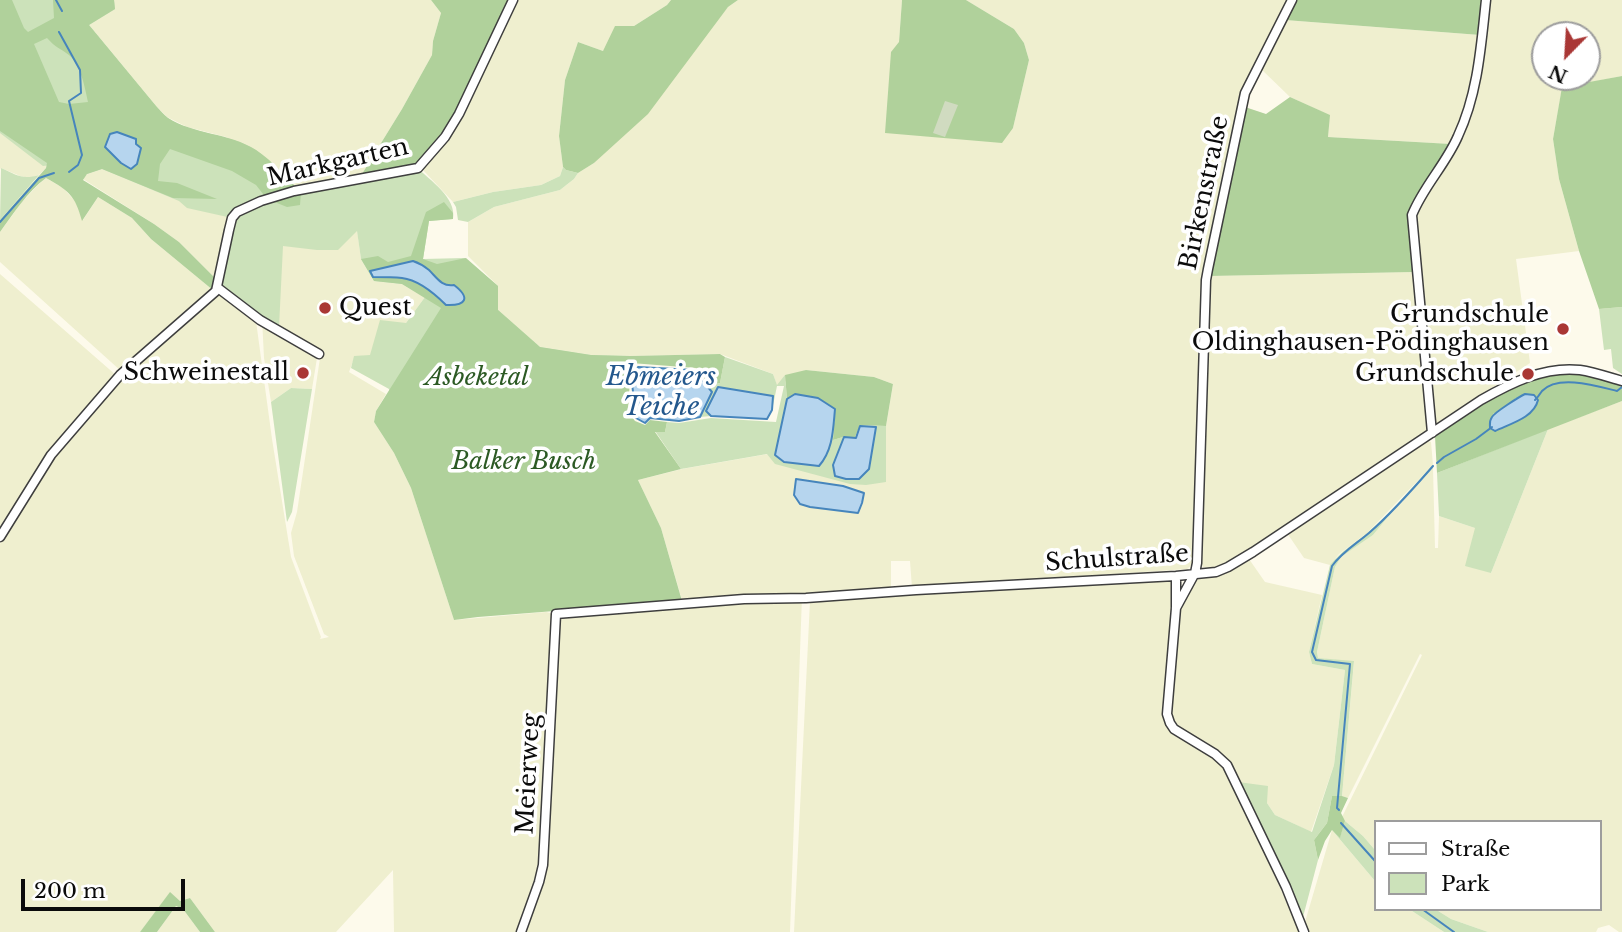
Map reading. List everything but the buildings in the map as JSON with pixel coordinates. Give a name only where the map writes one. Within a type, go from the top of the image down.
[{"type":"street","name":"Markgarten","points":[[218,287],[232,218],[245,207],[294,191],[418,168],[445,137],[513,0]]},
{"type":"street","name":"Birkenstraße","points":[[1195,573],[1206,280],[1245,93],[1292,0]]},
{"type":"street","points":[[1432,433],[1412,215],[1461,129],[1476,80],[1486,0]]},
{"type":"street","points":[[0,537],[51,455],[120,374],[218,287],[260,320],[319,354]]},
{"type":"street","name":"Schulstraße","points":[[556,614],[744,599],[806,598],[1216,572],[1228,568],[1507,385],[1552,372],[1578,370],[1622,381]]},
{"type":"street","points":[[1175,608],[1195,573]]},
{"type":"street","points":[[1176,576],[1167,714],[1170,723],[1174,729],[1215,754],[1227,765],[1286,887],[1304,932]]},
{"type":"street","name":"Meierweg","points":[[521,932],[543,865],[556,614]]},
{"type":"green space","name":"Asbeketal","points":[[0,0],[114,0],[115,9],[89,25],[162,112],[178,124],[234,140],[256,150],[294,190],[362,174],[416,167],[447,197],[453,211],[453,219],[429,221],[423,259],[465,258],[498,286],[498,310],[540,347],[591,355],[630,356],[390,394],[389,389],[351,368],[354,356],[370,355],[380,320],[406,323],[425,297],[402,284],[374,281],[361,259],[357,231],[338,250],[283,246],[279,327],[262,318],[218,285],[232,218],[187,208],[179,201],[102,169],[87,174],[68,163],[43,166],[0,133]]},
{"type":"green space","points":[[0,0],[12,0],[28,32],[54,18],[53,0],[114,0],[115,9],[89,25],[156,106],[168,118],[178,123],[235,140],[256,150],[301,192],[300,205],[287,207],[267,199],[256,185],[232,171],[170,149],[160,164],[158,181],[177,183],[217,199],[173,198],[102,169],[87,174],[83,180],[179,242],[217,280],[214,291],[151,239],[132,218],[98,197],[82,221],[77,205],[70,195],[46,178],[27,196],[0,232],[0,220],[46,168],[47,163],[0,131]],"holes":[[[47,38],[77,65],[88,102],[59,102],[34,44]]]},
{"type":"green space","points":[[114,0],[431,0],[441,13],[432,55],[362,174],[297,187],[272,164],[226,137],[187,127],[167,117],[156,106],[89,25],[114,9]]},
{"type":"green space","points":[[431,0],[515,0],[461,118],[416,167],[362,174],[432,55],[441,13]]},
{"type":"green space","points":[[515,0],[671,0],[603,51],[578,42],[565,80],[559,136],[563,167],[560,176],[541,185],[493,192],[453,202],[422,169]]},
{"type":"green space","points":[[671,0],[738,0],[728,7],[648,114],[594,163],[578,173],[566,170],[563,167],[559,136],[565,80],[578,42],[603,51],[615,26],[634,26]]},
{"type":"green space","points":[[738,0],[902,0],[899,42],[1013,128],[1029,60],[1024,43],[1014,29],[966,0],[1287,0],[1241,92],[1203,277],[1193,564],[1187,569],[912,588],[910,561],[891,561],[891,589],[802,596],[790,932],[394,932],[393,870],[336,932],[215,932],[190,898],[180,901],[170,893],[140,932],[0,932],[0,544],[52,457],[123,376],[218,291],[256,321],[291,557],[320,639],[329,637],[324,634],[294,556],[291,533],[297,512],[320,358],[317,358],[312,389],[291,388],[271,402],[264,358],[262,318],[283,245],[357,230],[361,259],[374,281],[402,284],[425,297],[406,323],[370,356],[355,356],[349,372],[386,394],[376,411],[374,422],[394,453],[411,488],[454,620],[546,612],[559,615],[684,607],[661,528],[638,480],[682,469],[768,454],[885,482],[886,426],[893,384],[874,377],[806,370],[777,386],[773,374],[720,354],[591,355],[540,347],[497,310],[498,286],[468,256],[468,222],[494,207],[560,190],[578,173],[594,163],[728,7]]},
{"type":"green space","points":[[902,0],[966,0],[1014,29],[1024,43],[1029,60],[1013,128],[1002,143],[885,133],[891,52],[899,42]]},
{"type":"green space","points":[[1295,0],[1484,0],[1480,35],[1285,20]]},
{"type":"green space","points":[[1488,0],[1622,0],[1622,76],[1601,80],[1601,21],[1531,21],[1531,91],[1561,91],[1553,139],[1559,179],[1579,251],[1516,259],[1530,363],[1434,426],[1413,220],[1419,203],[1467,115]]},
{"type":"green space","points":[[1285,20],[1480,35],[1463,114],[1451,144],[1328,137],[1329,115],[1290,97],[1260,68]]},
{"type":"green space","points":[[1622,76],[1622,307],[1599,309],[1559,179],[1553,139],[1561,91],[1601,91],[1601,80]]},
{"type":"green space","points":[[1290,97],[1330,115],[1328,137],[1451,144],[1410,212],[1414,272],[1210,276],[1245,107],[1266,114]]},
{"type":"green space","points":[[945,101],[958,105],[945,137],[933,133]]},
{"type":"green space","points":[[0,131],[47,163],[46,168],[39,175],[29,178],[1,168],[0,170]]},
{"type":"green space","points":[[563,167],[578,173],[560,190],[494,207],[468,222],[458,220],[453,202],[493,192],[541,185],[560,176]]},
{"type":"green space","points":[[1,168],[24,177],[39,175],[0,220]]},
{"type":"green space","points":[[102,169],[173,198],[233,205],[217,280],[179,242],[83,179],[87,174]]},
{"type":"green space","points":[[46,178],[63,188],[76,202],[83,220],[98,197],[132,218],[151,239],[214,291],[121,371],[0,262],[0,232],[22,202]]},
{"type":"green space","name":"Balker Busch","points":[[444,202],[453,213],[453,219],[429,221],[423,259],[437,264],[466,258],[498,286],[498,310],[540,347],[591,355],[720,354],[725,357],[720,383],[709,385],[696,368],[631,363],[628,412],[635,421],[645,425],[650,420],[667,422],[665,432],[655,432],[681,469],[638,480],[661,528],[682,601],[454,620],[411,488],[394,453],[374,422],[376,411],[441,308],[402,284],[374,281],[361,259],[378,256],[388,262],[411,256],[426,212]],"holes":[[[413,261],[443,283],[454,285],[465,298],[446,305],[432,292],[414,282],[402,278],[373,277]]]},
{"type":"green space","points":[[1414,272],[1428,431],[1227,564],[1203,567],[1200,561],[1209,276]]},
{"type":"green space","points":[[0,274],[117,376],[48,454],[0,534]]},
{"type":"green space","points":[[1622,307],[1622,374],[1613,368],[1611,349],[1604,350],[1599,309]]},
{"type":"green space","points":[[725,357],[773,374],[777,385],[785,375],[787,399],[835,409],[833,440],[855,437],[859,425],[886,426],[886,482],[850,484],[775,464],[767,454],[681,469],[655,431],[665,432],[667,422],[711,418],[776,422],[784,386],[777,386],[772,410],[767,419],[700,417],[712,392],[709,385],[720,383]]},
{"type":"green space","points":[[806,370],[874,377],[893,384],[886,426],[860,425],[855,437],[833,440],[835,409],[818,398],[795,394],[787,399],[785,375]]},
{"type":"green space","points":[[1566,373],[1594,376],[1622,384],[1622,401],[1437,473],[1435,436],[1484,401],[1511,387]],"holes":[[[1516,398],[1538,400],[1527,416],[1495,431],[1493,414]]]},
{"type":"green space","points":[[291,388],[312,389],[292,512],[287,522],[271,402]]},
{"type":"green space","points":[[1622,401],[1622,932],[1609,925],[1598,928],[1596,932],[1488,932],[1451,919],[1438,911],[1601,911],[1601,820],[1374,820],[1374,849],[1342,817],[1422,655],[1420,654],[1348,798],[1342,796],[1354,662],[1318,658],[1317,652],[1335,567],[1341,557],[1373,535],[1433,468],[1435,548],[1438,548],[1439,516],[1475,528],[1491,573],[1548,429]]},
{"type":"green space","points":[[1548,429],[1491,573],[1465,566],[1475,528],[1439,516],[1437,473]]},
{"type":"green space","points":[[1427,441],[1431,442],[1433,465],[1367,533],[1339,554],[1330,565],[1304,558],[1287,533]]},
{"type":"green space","points":[[1433,465],[1373,535],[1341,557],[1335,567],[1317,652],[1318,658],[1354,661],[1342,796],[1332,796],[1327,823],[1314,840],[1318,860],[1303,917],[1238,782],[1268,786],[1267,803],[1275,815],[1312,832],[1334,765],[1345,670],[1312,664],[1309,652],[1330,565],[1384,517]]},
{"type":"green space","points":[[1249,559],[1265,582],[1322,595],[1309,652],[1312,664],[1345,670],[1334,765],[1311,832],[1275,815],[1267,803],[1238,782],[1227,758],[1176,727],[1170,717],[1179,612],[1193,583],[1199,577],[1226,572]]},
{"type":"green space","points":[[1170,579],[1173,586],[1164,721],[1171,732],[1224,764],[1299,932],[794,932],[810,601]]},
{"type":"green space","points":[[1332,796],[1348,798],[1341,813],[1345,821],[1340,838],[1332,830],[1318,860],[1314,840],[1327,823]]},
{"type":"green space","points":[[1345,821],[1374,849],[1374,880],[1332,830],[1340,837]]},
{"type":"green space","points":[[1332,830],[1374,880],[1374,911],[1412,911],[1444,932],[1307,932],[1305,922]]},
{"type":"green space","points":[[170,892],[180,901],[190,898],[215,932],[200,932],[183,909],[176,906],[157,932],[140,932]]},
{"type":"green space","points":[[176,906],[183,909],[200,932],[157,932]]},
{"type":"green space","points":[[1412,911],[1438,911],[1451,919],[1488,932],[1444,932]]},
{"type":"water","points":[[117,132],[136,139],[136,144],[141,148],[137,164],[131,169],[105,147],[110,134]]},
{"type":"water","points":[[413,261],[443,283],[454,285],[463,294],[462,303],[446,305],[432,292],[414,282],[402,278],[373,277],[370,271]]},
{"type":"water","name":"Ebmeiers Teiche","points":[[638,367],[694,370],[712,392],[700,417],[679,421],[650,418],[645,423],[636,418],[632,383]]},
{"type":"water","points":[[718,387],[773,396],[772,410],[767,419],[711,416],[706,411]]},
{"type":"water","points":[[795,394],[818,398],[835,409],[830,446],[819,466],[784,462],[775,455],[787,399]]},
{"type":"water","points":[[1525,394],[1534,395],[1538,400],[1532,411],[1520,420],[1495,431],[1490,428],[1490,420],[1494,415]]},
{"type":"water","points":[[860,426],[876,427],[869,469],[859,479],[835,476],[833,465],[844,437],[856,438]]},
{"type":"water","points":[[796,479],[843,486],[864,493],[858,513],[800,504],[794,495]]},
{"type":"waterway","points":[[56,0],[62,11]]},
{"type":"waterway","points":[[59,32],[80,70],[81,93],[69,101],[82,155],[78,165],[69,172]]},
{"type":"waterway","points":[[0,222],[39,178],[54,173]]},
{"type":"waterway","points":[[1535,400],[1542,391],[1558,383],[1578,383],[1617,391],[1622,387]]},
{"type":"waterway","points":[[1437,463],[1492,427]]},
{"type":"waterway","points":[[1339,810],[1337,808],[1350,664],[1316,660],[1312,652],[1332,566],[1386,517],[1433,466]]},
{"type":"waterway","points":[[1341,823],[1374,860]]},
{"type":"waterway","points":[[1425,911],[1454,932]]},
{"type":"place","name":"Quest","points":[[325,308]]},
{"type":"place","name":"Grundschule Oldinghausen-Pödinghausen","points":[[1563,329]]},
{"type":"place","name":"Schweinestall","points":[[303,373]]},
{"type":"place","name":"Grundschule","points":[[1528,374]]}]
